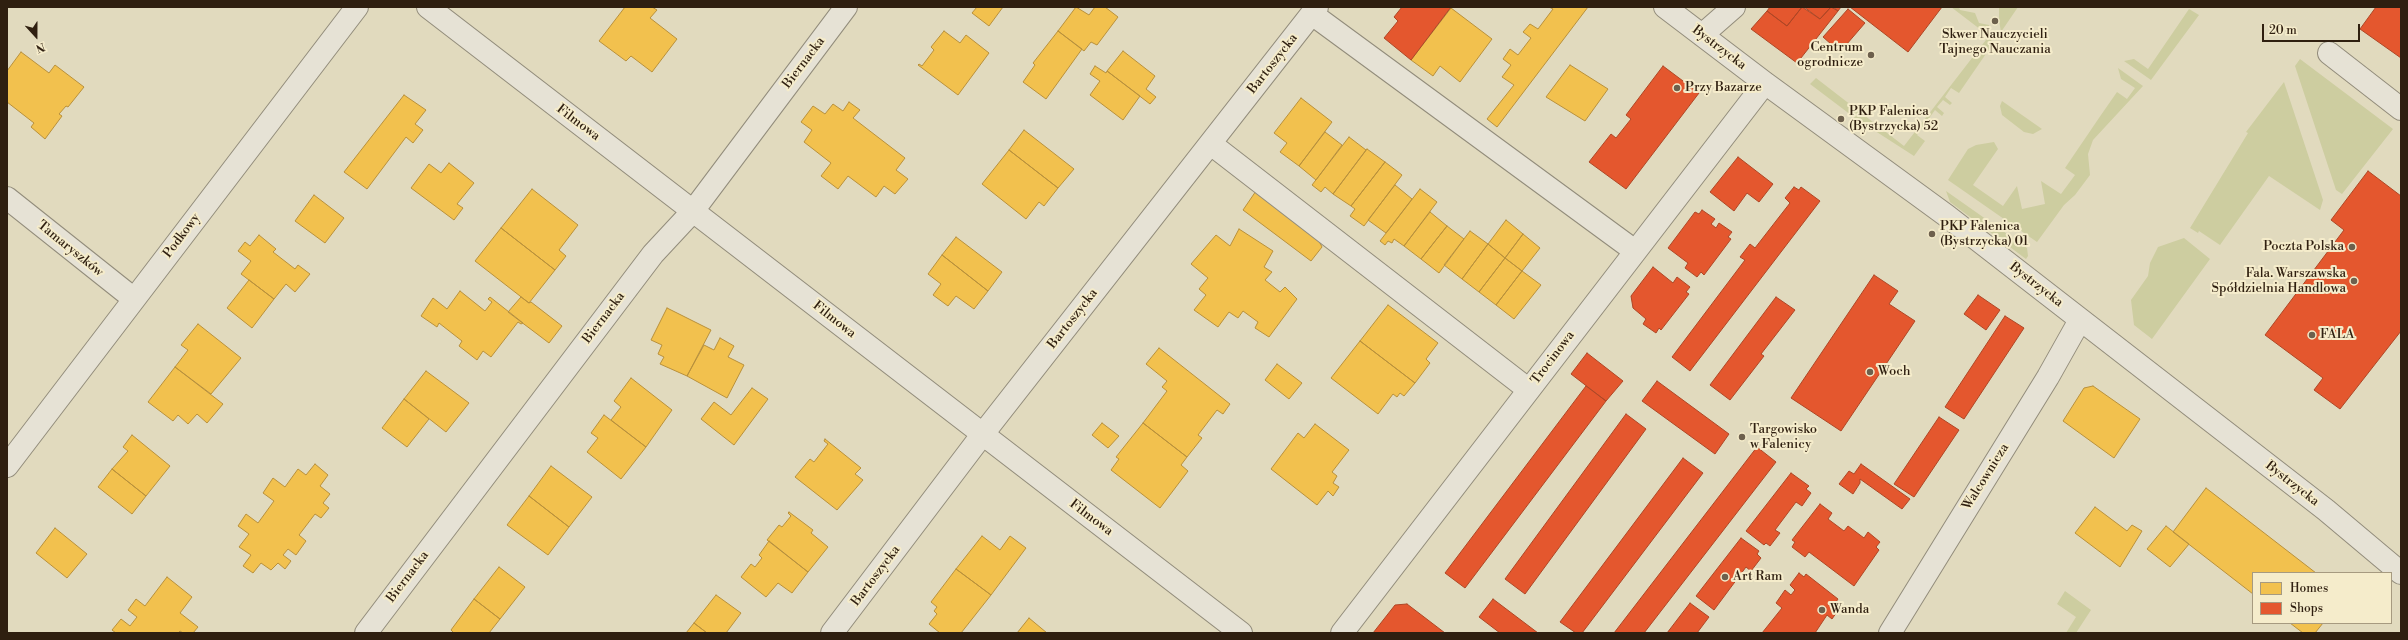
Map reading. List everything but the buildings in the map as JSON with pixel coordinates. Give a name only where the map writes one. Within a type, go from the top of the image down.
[{"type":"street","name":"Podkowy","points":[[7,466],[357,7]]},
{"type":"street","name":"Filmowa","points":[[428,7],[1241,633]]},
{"type":"street","name":"Biernacka","points":[[366,633],[653,254],[693,211],[846,7]]},
{"type":"street","name":"Bystrzycka","points":[[1665,7],[1765,83],[1947,216],[2326,510],[2401,573]]},
{"type":"street","points":[[1702,35],[1734,7]]},
{"type":"street","points":[[1315,10],[1635,251]]},
{"type":"street","name":"Bartoszycka","points":[[832,633],[982,435],[1315,10]]},
{"type":"street","points":[[2329,53],[2401,109]]},
{"type":"street","name":"Trocinowa","points":[[1342,633],[1765,83]]},
{"type":"street","points":[[1211,144],[1529,390]]},
{"type":"street","name":"Tamaryszków","points":[[7,198],[134,299]]},
{"type":"street","name":"Walcownicza","points":[[1890,633],[2048,377],[2080,320]]},
{"type":"green space","points":[[1951,7],[1959,7],[1960,10],[1975,13],[1979,23],[1989,25],[1992,45],[1959,93],[1951,88],[1945,97],[1952,103],[1950,105],[1943,100],[1937,107],[1944,113],[1942,116],[1935,110],[1917,135],[1925,141],[1914,156],[1855,118],[1810,84],[1816,78],[1904,146],[1989,36]]},
{"type":"green space","points":[[1999,7],[2018,7],[2001,32],[1999,20]]},
{"type":"green space","points":[[2189,9],[2199,15],[2151,80],[2124,61],[2134,59],[2148,69]]},
{"type":"green space","points":[[2300,59],[2393,129],[2342,194],[2336,190],[2295,66]]},
{"type":"green space","points":[[2118,68],[2143,86],[2093,140],[2088,154],[2090,175],[2075,195],[2064,205],[2037,242],[1948,180],[1968,149],[1976,145],[1994,142],[1998,149],[1973,185],[2003,206],[2017,186],[2022,209],[2045,204],[2041,181],[2061,194],[2075,175],[2065,168],[2117,92],[2127,99],[2135,88],[2121,79]]},
{"type":"green space","points":[[2284,82],[2323,200],[2320,210],[2269,176],[2220,245],[2199,231],[2198,233],[2190,228],[2248,133],[2246,132]]},
{"type":"green space","points":[[2002,101],[2042,129],[2033,134],[2024,132],[2002,115],[2000,106]]},
{"type":"green space","points":[[1946,191],[2027,248],[2028,256],[2026,259],[1950,202]]},
{"type":"green space","points":[[2184,238],[2210,259],[2152,339],[2134,325],[2131,300],[2148,276],[2150,263],[2158,247]]},
{"type":"green space","points":[[2065,591],[2091,610],[2076,633],[2066,633],[2076,617],[2057,604]]},
{"type":"place","name":"Skwer Nauczycieli Tajnego Nauczania","points":[[1995,21]]},
{"type":"place","name":"Centrum ogrodnicze","points":[[1871,55]]},
{"type":"place","name":"Przy Bazarze","points":[[1677,88]]},
{"type":"place","name":"PKP Falenica (Bystrzycka) 52","points":[[1841,119]]},
{"type":"place","name":"PKP Falenica (Bystrzycka) 01","points":[[1932,234]]},
{"type":"place","name":"Poczta Polska","points":[[2352,247]]},
{"type":"place","name":"Fala. Warszawska Spółdzielnia Handlowa","points":[[2354,281]]},
{"type":"place","name":"FALA","points":[[2312,335]]},
{"type":"place","name":"Woch","points":[[1870,372]]},
{"type":"place","name":"Targowisko w Falenicy","points":[[1742,437]]},
{"type":"place","name":"Art Ram","points":[[1725,577]]},
{"type":"place","name":"Wanda","points":[[1822,610]]}]
